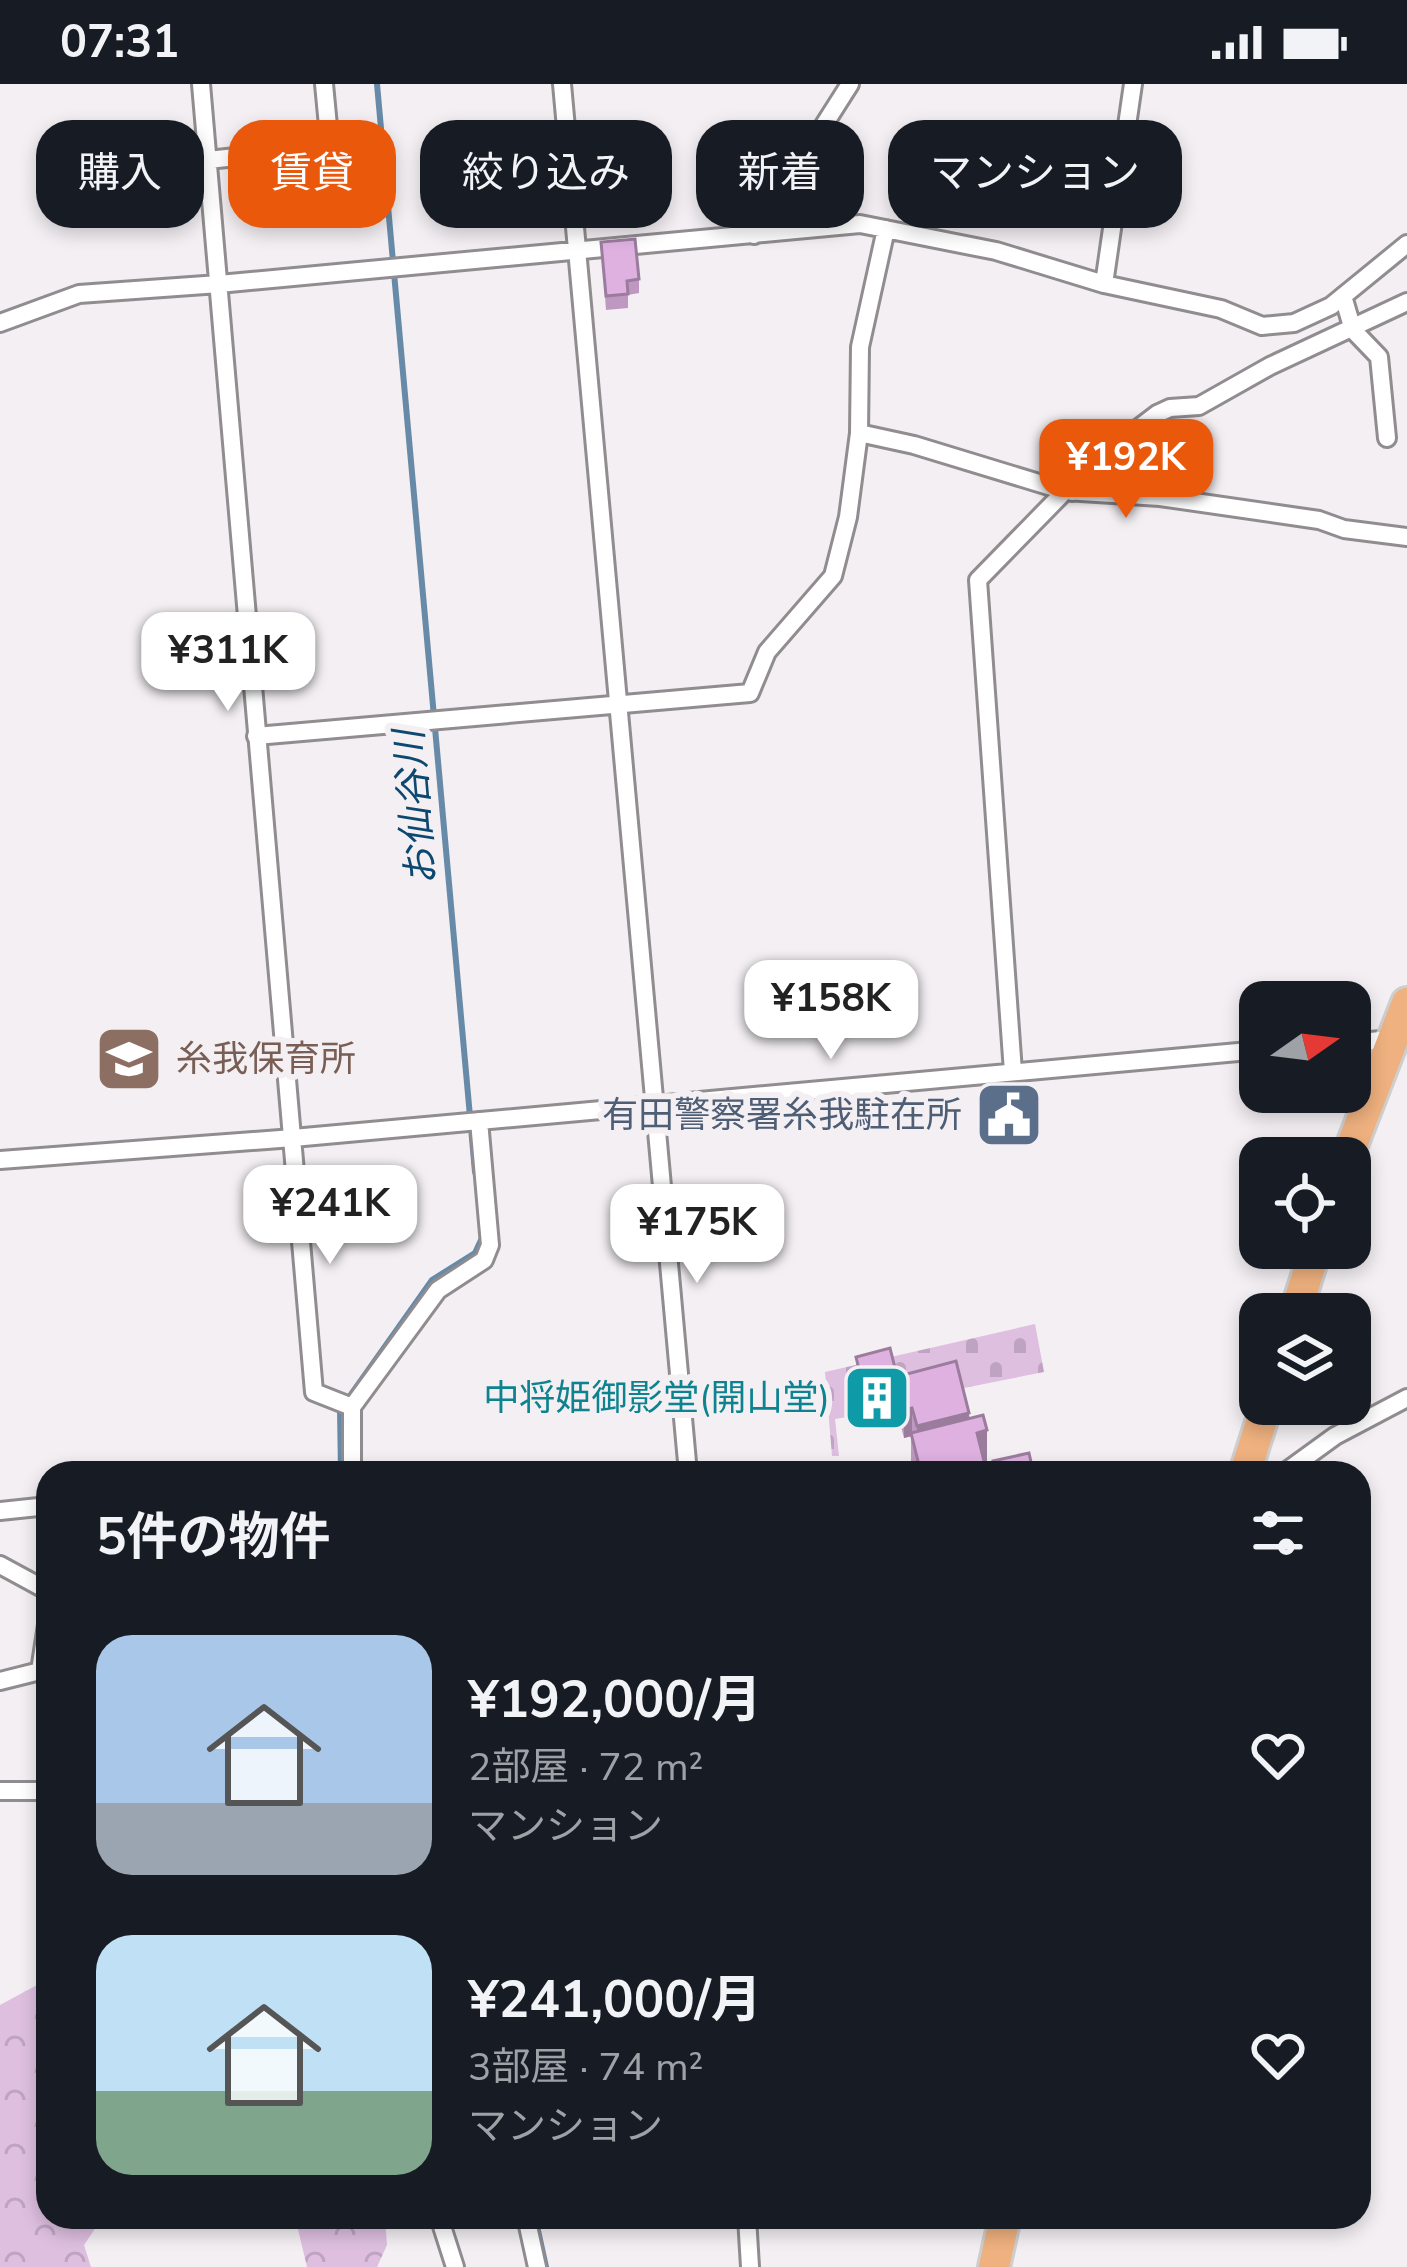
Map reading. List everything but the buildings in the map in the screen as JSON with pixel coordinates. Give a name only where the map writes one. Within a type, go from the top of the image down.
[{"type":"highway","points":[[1355,1137],[1407,1003]]},
{"type":"highway","points":[[1249,1461],[1260,1425]]},
{"type":"highway","points":[[994,2267],[1002,2229]]},
{"type":"street","points":[[200,84],[314,1392],[352,1407]]},
{"type":"street","points":[[208,160],[329,147],[324,84]]},
{"type":"street","points":[[562,84],[687,1461]]},
{"type":"street","points":[[754,235],[850,84]]},
{"type":"street","points":[[1104,284],[1133,84]]},
{"type":"street","points":[[0,323],[79,294],[860,224],[996,250],[1104,284],[1221,309],[1262,326],[1294,322],[1331,306],[1407,244]]},
{"type":"street","points":[[256,736],[749,692],[767,652],[833,576],[848,517],[859,433],[860,347],[886,229]]},
{"type":"street","points":[[1343,296],[1352,330],[1379,356],[1388,438]]},
{"type":"street","points":[[1013,1072],[978,580],[1102,456],[1157,414],[1199,406],[1270,366],[1407,302]]},
{"type":"street","points":[[859,433],[1068,492],[1160,497],[1407,537]]},
{"type":"street","points":[[1371,1041],[1391,1039]]},
{"type":"street","points":[[0,1160],[1239,1052]]},
{"type":"street","points":[[352,1461],[352,1407],[438,1290],[484,1260],[490,1245],[479,1120]]},
{"type":"street","points":[[1301,1461],[1335,1436],[1407,1398]]},
{"type":"street","points":[[0,1510],[36,1507]]},
{"type":"street","points":[[0,1565],[36,1584]]},
{"type":"street","points":[[0,1681],[36,1674]]},
{"type":"street","points":[[0,1791],[36,1791]]},
{"type":"street","points":[[443,2229],[455,2267]]},
{"type":"street","points":[[529,2229],[537,2267]]},
{"type":"street","points":[[748,2229],[750,2267]]},
{"type":"green space","points":[[1035,1324],[1044,1372],[898,1401],[891,1373],[849,1383],[853,1416],[835,1419],[839,1456],[832,1456],[825,1372]]},
{"type":"green space","points":[[36,1986],[36,2229],[95,2229],[84,2245],[91,2267],[0,2267],[0,2005]]},
{"type":"green space","points":[[298,2229],[386,2229],[387,2245],[377,2267],[307,2267]]},
{"type":"waterway","name":"お仙谷川","points":[[377,84],[475,1172]]},
{"type":"waterway","name":"お仙谷川","points":[[341,1461],[340,1410],[432,1280],[475,1253],[482,1238]]},
{"type":"waterway","name":"お仙谷川","points":[[538,2229],[546,2267]]},
{"type":"place","name":"糸我保育所","points":[[129,1059]]},
{"type":"place","name":"有田警察署糸我駐在所","points":[[1009,1115]]},
{"type":"place","name":"中将姫御影堂(開山堂)","points":[[877,1398]]}]
